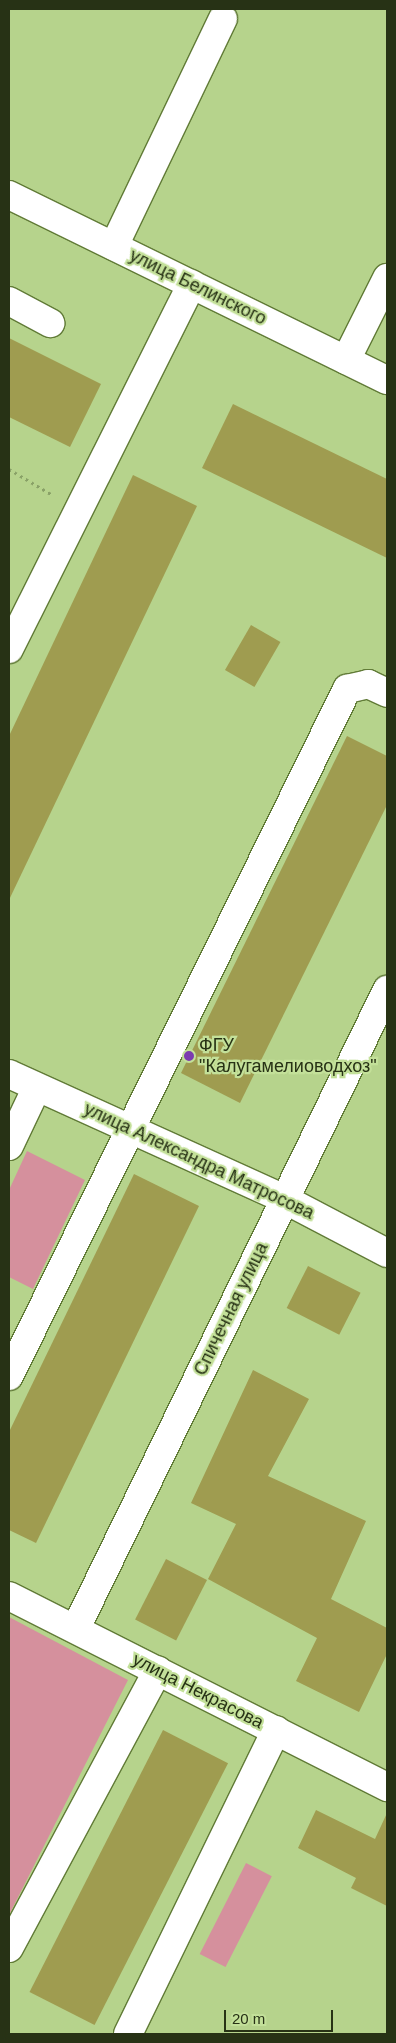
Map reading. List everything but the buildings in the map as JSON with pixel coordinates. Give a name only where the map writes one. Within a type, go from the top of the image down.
[{"type":"street","points":[[114,246],[223,19]]},
{"type":"street","name":"улица Белинского","points":[[9,195],[387,380]]},
{"type":"street","points":[[346,360],[387,278]]},
{"type":"street","points":[[9,649],[77,509],[192,284]]},
{"type":"street","points":[[9,301],[50,323]]},
{"type":"street","points":[[9,1376],[347,688],[368,684],[387,693]]},
{"type":"street","name":"Спичечная улица","points":[[76,1628],[387,990]]},
{"type":"street","name":"улица Александра Матросова","points":[[9,1074],[284,1199],[387,1254]]},
{"type":"street","points":[[9,1146],[37,1087]]},
{"type":"street","name":"улица Некрасова","points":[[9,1596],[76,1628],[387,1787]]},
{"type":"street","points":[[9,1948],[158,1670]]},
{"type":"street","points":[[128,2034],[276,1730]]},
{"type":"path","points":[[9,469],[77,509]]},
{"type":"shaded area","points":[[27,1151],[85,1180],[33,1289],[9,1277],[9,1190]]},
{"type":"shaded area","points":[[9,1617],[128,1680],[9,1915]]},
{"type":"shaded area","points":[[246,1863],[272,1876],[226,1967],[200,1954]]},
{"type":"place","name":"ФГУ \"Калугамелиоводхоз\"","points":[[189,1056]]}]
